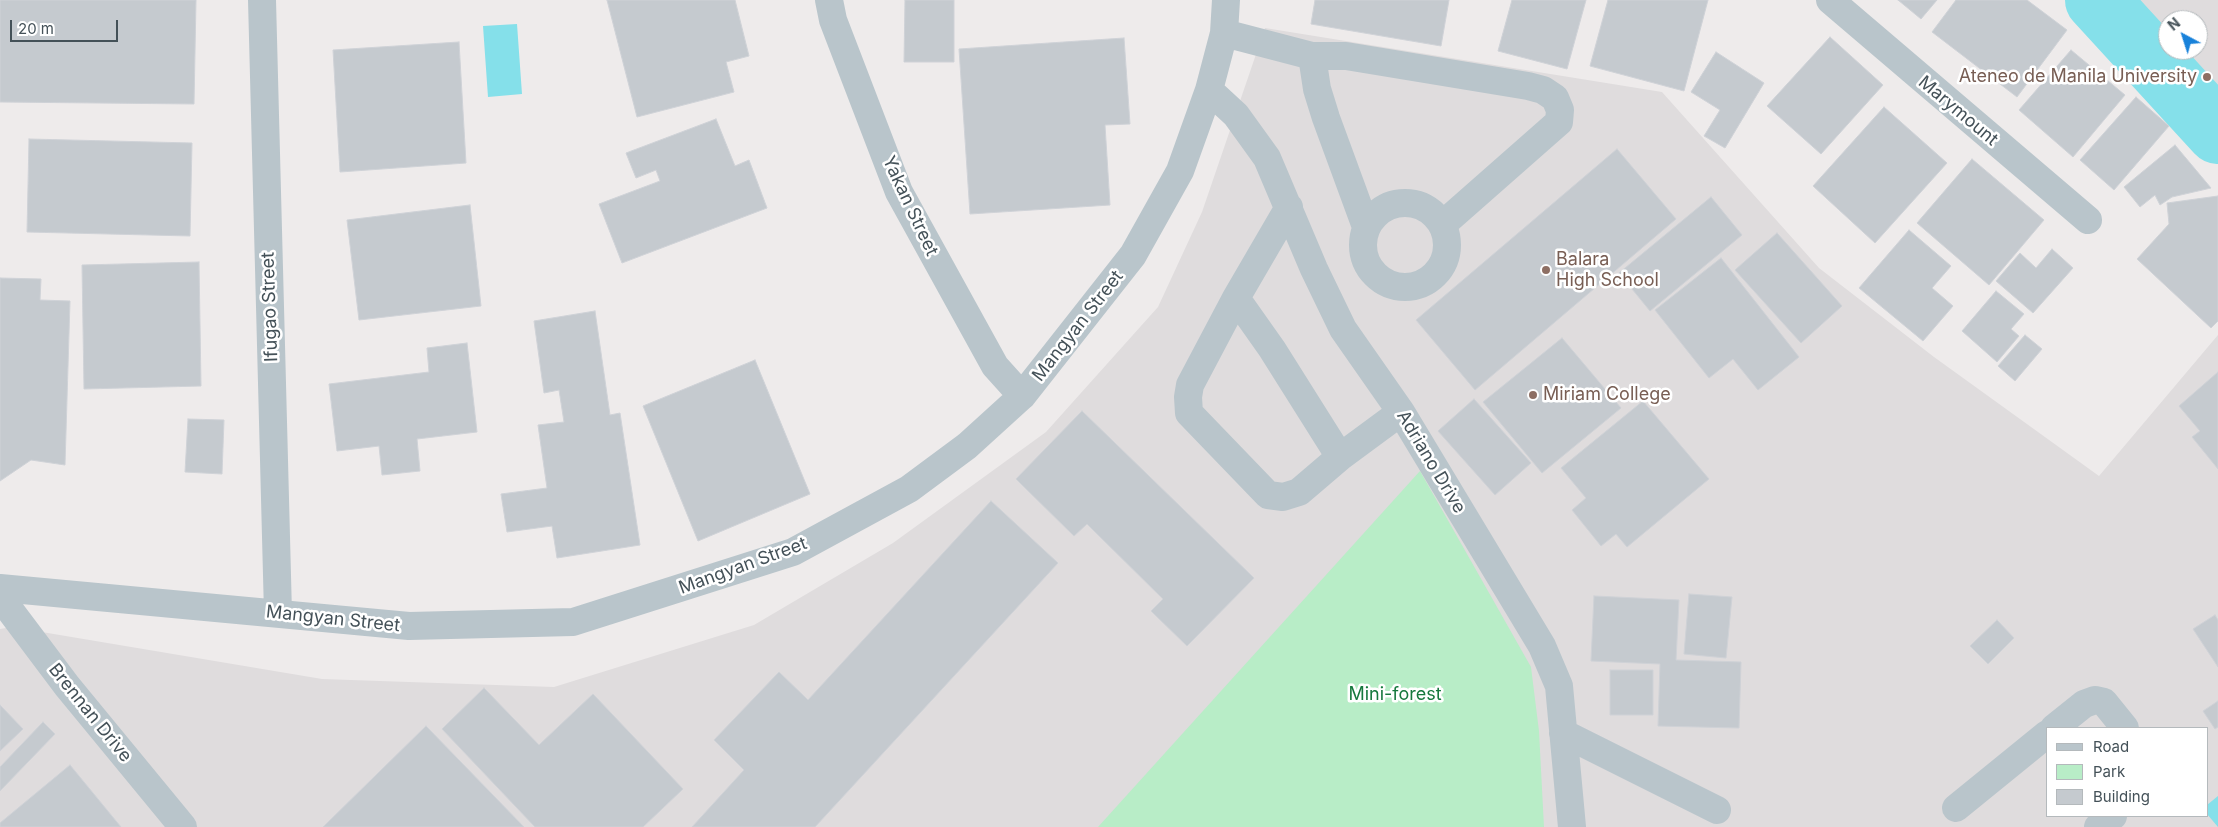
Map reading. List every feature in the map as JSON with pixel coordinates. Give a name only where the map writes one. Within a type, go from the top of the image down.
[{"type":"street","name":"Ifugao Street","points":[[262,0],[278,613]]},
{"type":"street","name":"Yakan Street","points":[[829,0],[833,20],[899,192],[995,366],[1022,396]]},
{"type":"street","name":"Mangyan Street","points":[[0,588],[409,626],[573,622],[792,552],[909,489],[967,446],[1022,396],[1133,255],[1180,171],[1209,90],[1224,34],[1226,0]]},
{"type":"street","name":"Marymount","points":[[1830,0],[2088,220]]},
{"type":"street","points":[[1224,34],[1312,56],[1346,56],[1528,86],[1543,90],[1555,98],[1560,110],[1559,122],[1442,225]]},
{"type":"street","points":[[1312,56],[1317,89],[1326,118],[1366,227]]},
{"type":"street","name":"Adriano Drive","points":[[1209,90],[1236,115],[1267,158],[1314,269],[1343,329],[1401,412],[1542,646],[1559,686],[1572,827]]},
{"type":"street","points":[[1397,203],[1410,203],[1423,207],[1434,214],[1442,225],[1447,238],[1447,252],[1442,266],[1432,278],[1426,281],[1406,288],[1392,286],[1379,279],[1369,269],[1363,255],[1362,242],[1366,227],[1374,216],[1384,208],[1397,203]]},
{"type":"street","points":[[1288,207],[1236,298],[1190,385],[1188,397],[1189,413],[1268,495],[1283,497],[1299,492],[1340,457],[1401,412]]},
{"type":"street","points":[[1236,298],[1272,349],[1340,457]]},
{"type":"street","name":"Brennan Drive","points":[[0,597],[67,686],[183,827]]},
{"type":"street","points":[[2055,727],[2084,704],[2095,700],[2104,702],[2124,727]]},
{"type":"street","points":[[1563,733],[1717,810]]},
{"type":"street","points":[[1956,808],[2046,735]]},
{"type":"street","points":[[2098,827],[2113,817]]},
{"type":"shaded area","name":"Ateneo de Manila University","points":[[2131,0],[2218,0],[2218,105],[2181,60],[2208,60],[2208,10],[2158,10],[2158,32]]},
{"type":"shaded area","name":"Miriam College","points":[[1265,28],[1662,92],[1819,268],[1934,357],[2099,476],[2218,335],[2218,827],[0,827],[0,629],[12,627],[322,679],[554,687],[754,625],[893,543],[1046,432],[1158,307],[1202,212]]},
{"type":"green space","name":"Mini-forest","points":[[1420,471],[1531,667],[1539,731],[1544,827],[1098,827]]},
{"type":"water","points":[[517,24],[522,94],[488,97],[483,26]]},
{"type":"water","points":[[2218,796],[2218,827],[2208,815],[2208,804]]},
{"type":"building","points":[[0,0],[196,0],[194,104],[0,102]]},
{"type":"building","points":[[607,0],[735,0],[749,56],[726,62],[734,92],[637,117]]},
{"type":"building","points":[[905,0],[954,0],[954,62],[904,62]]},
{"type":"building","points":[[1315,0],[1449,0],[1441,46],[1311,24]]},
{"type":"building","points":[[1512,0],[1586,0],[1567,69],[1498,51]]},
{"type":"building","points":[[1608,0],[1708,0],[1684,91],[1590,66]]},
{"type":"building","points":[[1898,0],[1937,0],[1921,19]]},
{"type":"building","points":[[1956,0],[2027,0],[2067,30],[2017,97],[1932,32]]},
{"type":"building","points":[[1830,37],[1883,85],[1821,154],[1767,106]]},
{"type":"building","points":[[1124,38],[1130,124],[1105,125],[1110,205],[970,214],[959,49]]},
{"type":"building","points":[[459,42],[466,163],[340,172],[333,50]]},
{"type":"building","points":[[2071,50],[2125,95],[2073,157],[2019,110]]},
{"type":"building","points":[[1716,52],[1764,83],[1725,148],[1704,136],[1720,110],[1691,92]]},
{"type":"building","points":[[2136,97],[2169,126],[2114,190],[2080,160]]},
{"type":"building","points":[[1884,107],[1947,163],[1875,243],[1813,186]]},
{"type":"building","points":[[716,119],[735,166],[749,160],[767,208],[622,263],[599,204],[660,181],[656,170],[636,178],[626,153]]},
{"type":"building","points":[[29,139],[192,143],[190,236],[27,232]]},
{"type":"building","points":[[2175,145],[2211,188],[2172,197],[2160,205],[2155,195],[2140,207],[2124,187]]},
{"type":"building","name":"Balara High School","points":[[1617,149],[1676,219],[1475,390],[1416,320]]},
{"type":"building","points":[[1972,159],[2044,220],[1989,285],[1917,223]]},
{"type":"building","points":[[2218,196],[2218,321],[2211,328],[2137,259],[2169,224],[2167,203]]},
{"type":"building","points":[[1711,197],[1742,235],[1650,311],[1619,273]]},
{"type":"building","points":[[470,205],[481,306],[359,320],[347,220]]},
{"type":"building","points":[[1909,230],[1951,266],[1932,288],[1953,306],[1923,341],[1859,288]]},
{"type":"building","points":[[1777,233],[1842,306],[1801,343],[1735,270]]},
{"type":"building","points":[[2052,249],[2073,268],[2033,313],[1996,281],[2020,253],[2036,268]]},
{"type":"building","points":[[1721,258],[1799,357],[1758,390],[1733,359],[1709,378],[1655,310]]},
{"type":"building","points":[[199,262],[201,386],[84,389],[82,265]]},
{"type":"building","points":[[0,278],[41,279],[40,300],[70,301],[65,465],[31,460],[0,481]]},
{"type":"building","points":[[1996,291],[2024,314],[2011,329],[2019,336],[1997,362],[1962,331]]},
{"type":"building","points":[[595,311],[610,415],[620,413],[640,545],[557,558],[552,526],[507,532],[501,494],[547,488],[538,425],[564,422],[559,390],[544,393],[534,321]]},
{"type":"building","points":[[2025,335],[2042,349],[2015,381],[1998,366]]},
{"type":"building","points":[[1562,338],[1621,408],[1542,473],[1483,402]]},
{"type":"building","points":[[467,343],[477,432],[417,439],[420,471],[382,475],[379,446],[337,451],[329,384],[429,372],[427,348]]},
{"type":"building","points":[[755,360],[810,494],[698,541],[643,406]]},
{"type":"building","points":[[2218,372],[2218,469],[2192,437],[2200,431],[2179,406]]},
{"type":"building","points":[[1474,399],[1531,463],[1495,495],[1438,431]]},
{"type":"building","points":[[1643,401],[1709,479],[1627,547],[1616,534],[1601,546],[1572,510],[1586,498],[1561,468]]},
{"type":"building","points":[[1082,411],[1254,578],[1187,646],[1151,611],[1163,599],[1087,524],[1074,536],[1016,479]]},
{"type":"building","points":[[188,419],[224,420],[222,474],[185,472]]},
{"type":"building","points":[[991,501],[1058,563],[815,827],[692,827],[744,770],[714,740],[779,672],[808,700]]},
{"type":"building","points":[[1689,594],[1732,597],[1726,658],[1684,654]]},
{"type":"building","points":[[1594,596],[1679,600],[1676,660],[1741,662],[1739,728],[1658,726],[1660,664],[1591,661]]},
{"type":"building","points":[[2215,615],[2218,620],[2218,667],[2193,629]]},
{"type":"building","points":[[1997,620],[2014,638],[1988,664],[1970,646]]},
{"type":"building","points":[[1610,670],[1653,670],[1653,715],[1610,715]]},
{"type":"building","points":[[484,688],[539,745],[593,694],[683,789],[643,827],[535,827],[442,729]]},
{"type":"building","points":[[2218,701],[2218,727],[2215,729],[2203,711]]},
{"type":"building","points":[[0,705],[23,729],[0,751]]},
{"type":"building","points":[[43,722],[55,734],[0,791],[0,767]]},
{"type":"building","points":[[426,726],[524,827],[323,827]]},
{"type":"building","points":[[70,765],[121,827],[0,827],[0,823]]},
{"type":"waterway","points":[[2097,0],[2218,132]]},
{"type":"place","name":"Ateneo de Manila University","points":[[2207,77]]},
{"type":"place","name":"Balara High School","points":[[1546,270]]},
{"type":"place","name":"Miriam College","points":[[1533,395]]}]
